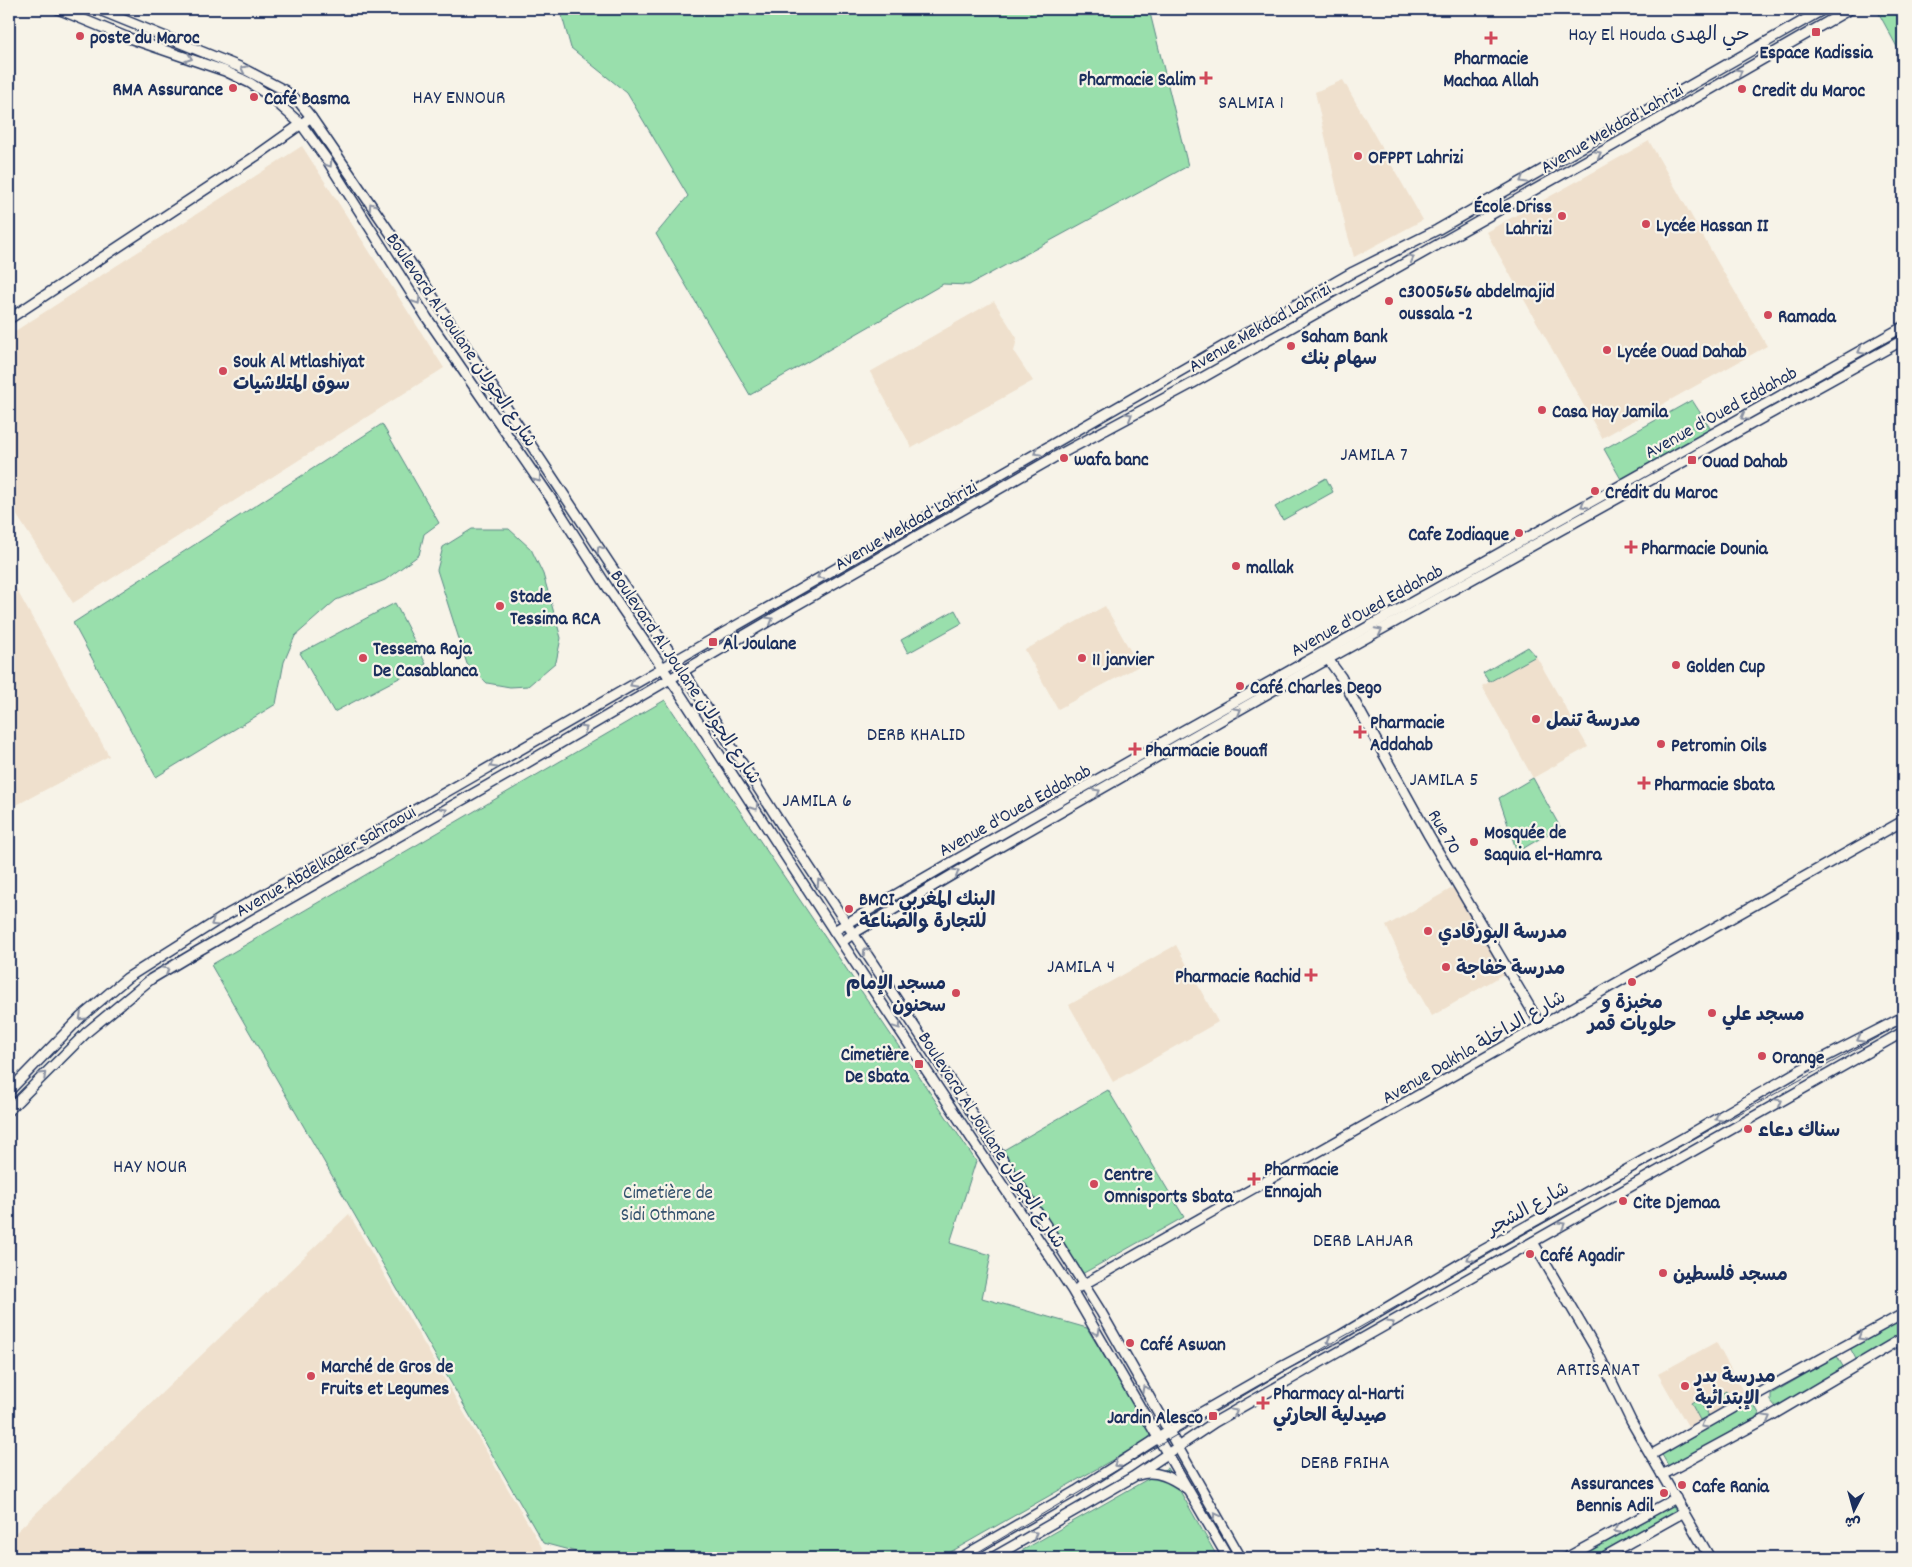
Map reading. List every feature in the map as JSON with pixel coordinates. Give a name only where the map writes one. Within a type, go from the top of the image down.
[{"type":"main road","name":"Boulevard Al Joulane شارع الجولان","points":[[58,9],[126,37],[225,72],[250,83],[268,95],[301,124],[327,160],[427,318],[552,500],[610,591],[670,679],[1072,1290],[1228,1558]]},
{"type":"main road","name":"Boulevard Al Joulane شارع الجولان","points":[[97,9],[242,68],[284,90],[299,102],[311,117],[401,248],[622,583],[683,671],[788,835],[1059,1245],[1170,1431],[1241,1558]]},
{"type":"main road","name":"Avenue Mekdad Lahrizi","points":[[675,659],[1353,272],[1437,230],[1824,9]]},
{"type":"main road","name":"Avenue Mekdad Lahrizi","points":[[683,671],[1030,471],[1193,383],[1850,9]]},
{"type":"main road","points":[[9,319],[259,154],[311,117]]},
{"type":"main road","name":"Avenue d'Oued Eddahab","points":[[842,942],[975,860],[1325,656],[1903,327]]},
{"type":"main road","name":"Avenue d'Oued Eddahab","points":[[834,930],[1325,656],[1903,340]]},
{"type":"main road","name":"Rue 70","points":[[1325,656],[1341,678],[1429,836],[1540,1026]]},
{"type":"main road","name":"Avenue Abdelkader Sahraoui","points":[[9,1091],[81,1018],[128,978],[228,914],[352,846],[675,659]]},
{"type":"main road","name":"Avenue Abdelkader Sahraoui","points":[[9,1110],[87,1032],[139,988],[198,950],[360,860],[683,671]]},
{"type":"main road","name":"Avenue Dakhla شارع الداخلة","points":[[1072,1290],[1903,821]]},
{"type":"main road","points":[[352,846],[360,860]]},
{"type":"main road","points":[[298,875],[306,889]]},
{"type":"main road","name":"شارع الشجر","points":[[960,1558],[1076,1491],[1170,1431],[1279,1368],[1341,1335],[1478,1253],[1802,1069],[1903,1017]]},
{"type":"main road","name":"شارع الشجر","points":[[992,1558],[1133,1477],[1215,1422],[1903,1032]]},
{"type":"main road","points":[[1533,1242],[1598,1353],[1632,1421],[1710,1558]]},
{"type":"main road","points":[[1047,1252],[1059,1245]]},
{"type":"main road","points":[[1651,1455],[1903,1314]]},
{"type":"main road","points":[[1662,1475],[1769,1417],[1903,1338]]},
{"type":"main road","points":[[1133,1477],[1145,1472],[1160,1474],[1173,1479],[1186,1488]]},
{"type":"main road","points":[[1566,1558],[1676,1498]]},
{"type":"main road","points":[[1602,1558],[1684,1512]]},
{"type":"shaded area","name":"OFPPT Lahrizi","points":[[1343,80],[1423,220],[1354,257],[1315,92]]},
{"type":"shaded area","points":[[1649,141],[1767,346],[1602,438],[1486,232]]},
{"type":"shaded area","name":"Souk Al Mtlashiyat سوق المتلاشيات","points":[[302,146],[444,368],[73,603],[9,503],[9,335]]},
{"type":"shaded area","points":[[994,301],[1017,338],[1014,352],[1033,381],[912,448],[870,372]]},
{"type":"shaded area","points":[[14,585],[109,756],[9,809],[9,589]]},
{"type":"shaded area","name":"11 janvier","points":[[1105,606],[1139,666],[1058,709],[1025,650]]},
{"type":"shaded area","name":"مدرسة تنمل","points":[[1536,656],[1588,747],[1533,778],[1482,686]]},
{"type":"shaded area","points":[[1456,886],[1506,973],[1432,1016],[1413,983],[1386,926]]},
{"type":"shaded area","points":[[1176,945],[1218,1022],[1113,1082],[1069,1005]]},
{"type":"shaded area","name":"Marché de Gros de Fruits et Legumes","points":[[349,1214],[548,1558],[9,1558],[9,1539]]},
{"type":"shaded area","points":[[1716,1342],[1746,1397],[1689,1428],[1658,1374]]},
{"type":"green space","points":[[560,9],[1149,9],[1188,166],[969,285],[943,284],[750,395],[656,234],[688,196],[627,93],[571,48]]},
{"type":"green space","points":[[1903,9],[1903,58],[1877,10]]},
{"type":"green space","points":[[1692,400],[1712,431],[1622,481],[1604,449]]},
{"type":"green space","points":[[382,424],[439,523],[424,534],[419,555],[385,580],[336,600],[295,636],[284,662],[276,704],[156,777],[73,623]]},
{"type":"green space","points":[[1326,478],[1333,492],[1283,520],[1275,507]]},
{"type":"green space","name":"Stade Tessima RCA","points":[[472,529],[509,529],[531,549],[543,574],[561,638],[556,662],[528,686],[510,687],[487,683],[467,664],[437,570],[443,547]]},
{"type":"green space","name":"Tessema Raja De Casablanca","points":[[395,603],[426,664],[334,712],[300,653]]},
{"type":"green space","points":[[955,610],[962,623],[908,653],[901,640]]},
{"type":"green space","points":[[1528,647],[1536,656],[1489,682],[1483,673]]},
{"type":"green space","name":"Cimetière de Sidi Othmane","points":[[665,700],[976,1161],[950,1243],[991,1255],[982,1298],[1087,1328],[1150,1432],[1149,1439],[940,1558],[599,1558],[543,1543],[211,965]]},
{"type":"green space","points":[[1533,778],[1560,827],[1517,852],[1499,798]]},
{"type":"green space","name":"Centre Omnisports Sbata","points":[[1108,1090],[1184,1217],[1082,1274],[1002,1151]]},
{"type":"green space","points":[[1903,1316],[1903,1335],[1857,1361],[1849,1346]]},
{"type":"green space","points":[[1837,1356],[1845,1370],[1779,1407],[1776,1407],[1771,1401],[1771,1394]]},
{"type":"green space","points":[[1726,1391],[1732,1402],[1722,1407],[1716,1397]]},
{"type":"green space","points":[[1699,1398],[1708,1416],[1700,1420],[1691,1403]]},
{"type":"green space","points":[[1753,1403],[1760,1415],[1669,1467],[1661,1453]]},
{"type":"green space","points":[[1167,1468],[1218,1558],[1009,1558]]},
{"type":"green space","points":[[1675,1502],[1679,1509],[1591,1558],[1574,1558]]},
{"type":"tram line","points":[[968,1558],[1341,1338],[1623,1178],[1903,1023]]},
{"type":"place","name":"Espace Kadissia","points":[[1816,32]]},
{"type":"place","name":"poste du Maroc","points":[[80,36]]},
{"type":"place","name":"Pharmacie Machaa Allah","points":[[1491,38]]},
{"type":"place","name":"Pharmacie Salim","points":[[1206,78]]},
{"type":"place","name":"RMA Assurance","points":[[233,88]]},
{"type":"place","name":"Credit du Maroc","points":[[1742,89]]},
{"type":"place","name":"Café Basma","points":[[254,97]]},
{"type":"place","name":"OFPPT Lahrizi","points":[[1358,156]]},
{"type":"place","name":"École Driss Lahrizi","points":[[1562,216]]},
{"type":"place","name":"Lycée Hassan II","points":[[1646,224]]},
{"type":"place","name":"c3005656 abdelmajid oussala -2","points":[[1389,301]]},
{"type":"place","name":"Ramada","points":[[1768,315]]},
{"type":"place","name":"Saham Bank سهام بنك","points":[[1291,346]]},
{"type":"place","name":"Lycée Ouad Dahab","points":[[1607,350]]},
{"type":"place","name":"Souk Al Mtlashiyat سوق المتلاشيات","points":[[223,371]]},
{"type":"place","name":"Casa Hay Jamila","points":[[1542,410]]},
{"type":"place","name":"wafa banc","points":[[1064,458]]},
{"type":"place","name":"Ouad Dahab","points":[[1692,460]]},
{"type":"place","name":"Crédit du Maroc","points":[[1595,491]]},
{"type":"place","name":"Cafe Zodiaque","points":[[1519,533]]},
{"type":"place","name":"Pharmacie Dounia","points":[[1631,547]]},
{"type":"place","name":"mallak","points":[[1236,566]]},
{"type":"place","name":"Stade Tessima RCA","points":[[500,606]]},
{"type":"place","name":"Al Joulane","points":[[713,642]]},
{"type":"place","name":"Tessema Raja De Casablanca","points":[[363,658]]},
{"type":"place","name":"11 janvier","points":[[1082,658]]},
{"type":"place","name":"Golden Cup","points":[[1676,665]]},
{"type":"place","name":"Café Charles Dego","points":[[1240,686]]},
{"type":"place","name":"مدرسة تنمل","points":[[1536,719]]},
{"type":"place","name":"Pharmacie Addahab","points":[[1360,732]]},
{"type":"place","name":"Petromin Oils","points":[[1661,744]]},
{"type":"place","name":"Pharmacie Bouafi","points":[[1135,749]]},
{"type":"place","name":"Pharmacie Sbata","points":[[1644,783]]},
{"type":"place","name":"Mosquée de Saquia el-Hamra","points":[[1474,842]]},
{"type":"place","name":"BMCI البنك المغربي للتجارة والصناعة","points":[[849,909]]},
{"type":"place","name":"مدرسة البورقادي","points":[[1428,931]]},
{"type":"place","name":"مدرسة خفاجة","points":[[1446,967]]},
{"type":"place","name":"Pharmacie Rachid","points":[[1311,975]]},
{"type":"place","name":"مخبزة و حلويات قمر","points":[[1632,982]]},
{"type":"place","name":"مسجد الإمام سحنون","points":[[956,993]]},
{"type":"place","name":"مسجد علي","points":[[1712,1013]]},
{"type":"place","name":"Orange","points":[[1762,1056]]},
{"type":"place","name":"Cimetière De Sbata","points":[[919,1064]]},
{"type":"place","name":"سناك دعاء","points":[[1748,1129]]},
{"type":"place","name":"Pharmacie Ennajah","points":[[1254,1179]]},
{"type":"place","name":"Centre Omnisports Sbata","points":[[1094,1184]]},
{"type":"place","name":"Cite Djemaa","points":[[1623,1201]]},
{"type":"place","name":"Café Agadir","points":[[1530,1254]]},
{"type":"place","name":"مسجد فلسطين","points":[[1663,1273]]},
{"type":"place","name":"Café Aswan","points":[[1130,1343]]},
{"type":"place","name":"Marché de Gros de Fruits et Legumes","points":[[311,1376]]},
{"type":"place","name":"مدرسة بدر الإبتدائية","points":[[1685,1386]]},
{"type":"place","name":"Pharmacy al-Harti صيدلية الحارثي","points":[[1263,1403]]},
{"type":"place","name":"Jardin Alesco","points":[[1213,1416]]},
{"type":"place","name":"Cafe Rania","points":[[1682,1485]]},
{"type":"place","name":"Assurances Bennis Adil","points":[[1664,1493]]},
{"type":"district","name":"Hay El Houda حي الهدى","points":[[1659,33]]},
{"type":"district","name":"HAY ENNOUR","points":[[459,96]]},
{"type":"district","name":"SALMIA 1","points":[[1251,101]]},
{"type":"district","name":"JAMILA 7","points":[[1374,453]]},
{"type":"district","name":"DERB KHALID","points":[[916,733]]},
{"type":"district","name":"JAMILA 5","points":[[1444,778]]},
{"type":"district","name":"JAMILA 6","points":[[817,799]]},
{"type":"district","name":"JAMILA 4","points":[[1081,965]]},
{"type":"district","name":"HAY NOUR","points":[[150,1165]]},
{"type":"district","name":"DERB LAHJAR","points":[[1363,1239]]},
{"type":"district","name":"ARTISANAT","points":[[1598,1368]]},
{"type":"district","name":"DERB FRIHA","points":[[1345,1461]]}]
